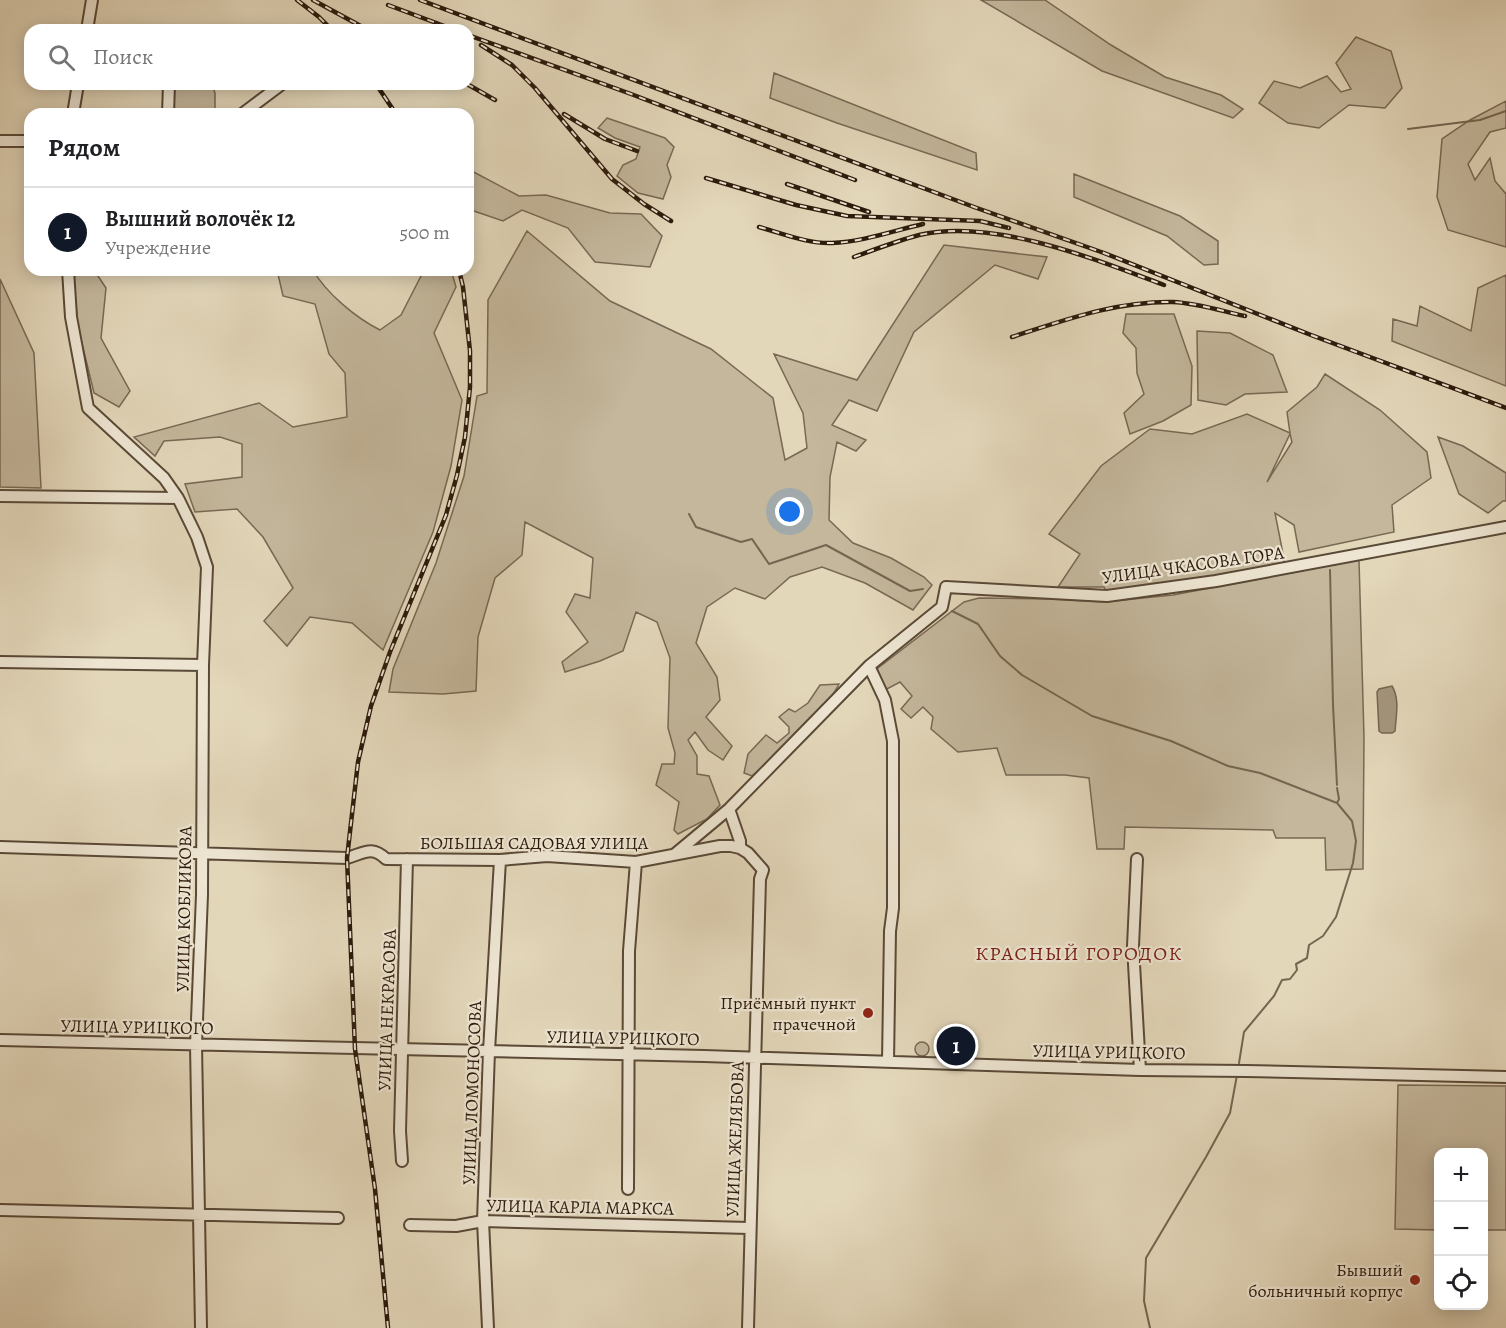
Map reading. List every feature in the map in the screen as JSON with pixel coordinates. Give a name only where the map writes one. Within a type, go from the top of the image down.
[{"type":"street","points":[[88,24],[92,0]]},
{"type":"street","points":[[74,108],[77,90]]},
{"type":"street","points":[[168,108],[169,90]]},
{"type":"street","points":[[250,108],[274,90]]},
{"type":"street","points":[[0,141],[24,141]]},
{"type":"street","name":"УЛИЦА КОБЛИКОВА","points":[[68,276],[71,317],[88,408],[164,478],[178,498],[197,537],[207,567],[196,1045],[201,1328]]},
{"type":"street","points":[[0,496],[178,498]]},
{"type":"street","name":"УЛИЦА ЧКАСОВА ГОРА","points":[[673,856],[729,809],[869,666],[942,607],[946,587],[1107,596],[1216,581],[1506,527]]},
{"type":"street","points":[[0,662],[203,665]]},
{"type":"street","points":[[869,666],[885,700],[893,741],[893,908],[890,931],[888,1062]]},
{"type":"street","points":[[729,809],[740,841],[740,848]]},
{"type":"street","name":"БОЛЬШАЯ САДОВАЯ УЛИЦА","points":[[0,847],[347,858],[368,851],[378,852],[386,859],[500,860],[547,856],[636,862],[720,846],[740,848]]},
{"type":"street","name":"УЛИЦА ЖЕЛЯБОВА","points":[[740,848],[757,861],[763,870],[759,879],[748,1328]]},
{"type":"street","name":"УЛИЦА НЕКРАСОВА","points":[[402,1161],[400,1131],[407,859]]},
{"type":"street","points":[[1137,859],[1133,946],[1140,1071]]},
{"type":"street","name":"УЛИЦА ЛОМОНОСОВА","points":[[488,1328],[483,1221],[489,1051],[500,860]]},
{"type":"street","points":[[628,1189],[629,951],[636,862]]},
{"type":"street","name":"УЛИЦА УРИЦКОГО","points":[[0,1040],[403,1048],[1140,1071],[1506,1077]]},
{"type":"street","points":[[0,1210],[338,1218]]},
{"type":"street","name":"УЛИЦА КАРЛА МАРКСА","points":[[410,1225],[456,1226],[483,1221],[749,1228]]},
{"type":"shaded area","points":[[981,0],[1045,0],[1111,45],[1165,77],[1221,95],[1243,109],[1233,118],[1102,71]]},
{"type":"shaded area","points":[[1356,37],[1391,51],[1402,88],[1385,108],[1349,105],[1319,128],[1288,123],[1259,103],[1274,81],[1300,88],[1327,76],[1341,92],[1351,89],[1336,63]]},
{"type":"shaded area","points":[[774,73],[976,153],[977,170],[770,98]]},
{"type":"shaded area","points":[[174,90],[214,90],[215,108],[173,108]]},
{"type":"shaded area","points":[[1506,101],[1506,128],[1490,132],[1468,164],[1475,180],[1490,158],[1495,181],[1506,194],[1506,247],[1448,230],[1437,197],[1442,139],[1470,120]]},
{"type":"shaded area","points":[[607,118],[665,138],[674,147],[667,165],[671,177],[663,199],[638,193],[617,176],[623,165],[636,159],[640,147],[615,138],[598,128]]},
{"type":"shaded area","points":[[474,172],[519,196],[546,195],[610,213],[641,214],[662,236],[650,267],[595,262],[568,228],[522,210],[503,221],[474,211]]},
{"type":"shaded area","points":[[1074,174],[1180,216],[1218,241],[1218,264],[1204,265],[1167,236],[1074,197]]},
{"type":"shaded area","points":[[527,231],[610,301],[711,349],[773,398],[785,460],[807,448],[803,413],[774,354],[857,380],[944,245],[1047,257],[1038,279],[995,265],[914,332],[877,411],[849,400],[832,425],[866,440],[856,451],[837,442],[830,477],[829,520],[853,543],[891,558],[924,577],[932,585],[913,610],[865,583],[822,567],[790,577],[765,599],[735,588],[707,607],[696,643],[717,677],[720,700],[706,717],[732,746],[723,760],[708,750],[695,732],[688,740],[697,756],[697,774],[709,776],[720,805],[707,819],[678,834],[674,830],[679,802],[656,785],[662,764],[674,764],[675,753],[668,728],[670,658],[657,622],[636,612],[623,651],[565,672],[562,662],[588,642],[566,612],[575,594],[590,598],[593,558],[525,522],[522,555],[495,578],[478,637],[476,691],[443,694],[389,692],[393,669],[436,563],[464,476],[477,396],[487,393],[488,300]]},
{"type":"shaded area","points":[[1506,275],[1506,386],[1392,341],[1393,319],[1417,326],[1420,306],[1471,331],[1478,288]]},
{"type":"shaded area","points":[[74,276],[98,276],[106,288],[101,338],[130,391],[119,407],[94,393],[78,327]]},
{"type":"shaded area","points":[[278,276],[317,276],[342,304],[380,330],[401,315],[421,276],[453,276],[456,287],[434,333],[462,400],[451,466],[433,532],[383,650],[352,623],[310,617],[287,646],[264,621],[293,588],[263,537],[237,509],[195,512],[185,484],[242,477],[242,444],[220,437],[164,441],[155,456],[134,437],[259,403],[293,427],[347,417],[345,373],[329,354],[315,304],[283,296]]},
{"type":"shaded area","points":[[0,279],[34,353],[41,488],[0,487]]},
{"type":"shaded area","points":[[1126,314],[1174,314],[1192,366],[1191,405],[1163,421],[1130,434],[1124,413],[1144,394],[1137,373],[1136,348],[1123,333]]},
{"type":"shaded area","points":[[1197,331],[1230,333],[1273,355],[1287,392],[1245,394],[1226,405],[1198,400]]},
{"type":"shaded area","points":[[1325,374],[1380,410],[1427,452],[1431,478],[1392,505],[1394,532],[1299,552],[1294,525],[1275,513],[1285,564],[1195,581],[1106,592],[1104,587],[1058,587],[1080,554],[1049,534],[1101,466],[1150,429],[1192,434],[1247,414],[1290,433],[1287,412],[1317,387]],"holes":[[[1290,434],[1292,442],[1267,482]]]},
{"type":"shaded area","points":[[1438,437],[1463,446],[1506,473],[1506,501],[1488,513],[1459,494]]},
{"type":"shaded area","points":[[1359,560],[1364,737],[1363,869],[1326,870],[1325,838],[1276,838],[1273,830],[1125,827],[1124,849],[1097,849],[1089,778],[1065,775],[1006,775],[997,748],[958,752],[931,729],[933,717],[923,707],[911,718],[901,709],[912,696],[900,682],[885,690],[876,673],[878,668],[964,602],[979,598],[1104,602],[1173,595]]},
{"type":"shaded area","points":[[839,684],[811,721],[787,744],[752,776],[744,773],[748,754],[766,735],[777,743],[789,733],[789,727],[779,717],[789,709],[795,712],[808,703],[820,685]]},
{"type":"shaded area","points":[[1392,686],[1397,702],[1395,731],[1382,733],[1379,731],[1377,692],[1379,689]]},
{"type":"shaded area","points":[[919,1042],[925,1042],[929,1049],[925,1056],[919,1056],[915,1052],[915,1046]]},
{"type":"shaded area","points":[[1398,1085],[1506,1086],[1506,1230],[1488,1230],[1488,1148],[1434,1148],[1434,1230],[1395,1229]]},
{"type":"waterway","points":[[1408,129],[1480,120],[1506,111]]},
{"type":"waterway","points":[[689,514],[696,527],[741,542],[752,539],[769,564],[826,545],[910,591],[923,589]]},
{"type":"waterway","points":[[1330,570],[1337,785]]},
{"type":"waterway","points":[[952,611],[978,624],[1000,656],[1022,675],[1092,716],[1171,741],[1228,766],[1260,773],[1337,803],[1352,821],[1356,841],[1353,863],[1336,917],[1323,936],[1309,945],[1307,958],[1296,964],[1297,970],[1290,979],[1282,980],[1274,996],[1244,1032],[1239,1063]]},
{"type":"waterway","points":[[1337,788],[1339,799],[1337,803]]},
{"type":"waterway","points":[[1150,1328],[1144,1301],[1146,1258],[1230,1113],[1237,1075]]},
{"type":"railway","points":[[297,0],[326,24]]},
{"type":"railway","points":[[313,0],[357,24]]},
{"type":"railway","points":[[420,0],[974,207],[1104,253],[1311,335],[1506,408]]},
{"type":"railway","points":[[388,5],[439,24]]},
{"type":"railway","points":[[474,37],[631,94],[855,180]]},
{"type":"railway","points":[[481,45],[512,65],[535,88],[612,179],[644,204],[671,221]]},
{"type":"railway","points":[[474,88],[495,100]]},
{"type":"railway","points":[[380,90],[392,108]]},
{"type":"railway","points":[[564,114],[605,139],[637,151]]},
{"type":"railway","points":[[706,178],[796,205],[847,216],[980,221],[1009,228]]},
{"type":"railway","points":[[787,184],[869,212]]},
{"type":"railway","points":[[759,227],[804,240],[832,243],[866,238],[923,224]]},
{"type":"railway","points":[[854,257],[919,235],[948,231],[979,232],[1011,236],[1075,253],[1164,285]]},
{"type":"railway","points":[[388,1328],[375,1189],[355,1049],[347,858],[358,762],[371,706],[390,652],[446,515],[465,437],[470,387],[470,351],[460,276]]},
{"type":"railway","points":[[1012,337],[1111,308],[1152,303],[1191,304],[1245,316]]},
{"type":"place","name":"Приёмный пункт прачечной","points":[[868,1013]]},
{"type":"place","name":"Вышний волочёк 12","points":[[956,1046]]},
{"type":"place","name":"Бывший больничный корпус","points":[[1415,1280]]},
{"type":"district","name":"КРАСНЫЙ ГОРОДОК","points":[[1079,953]]}]
